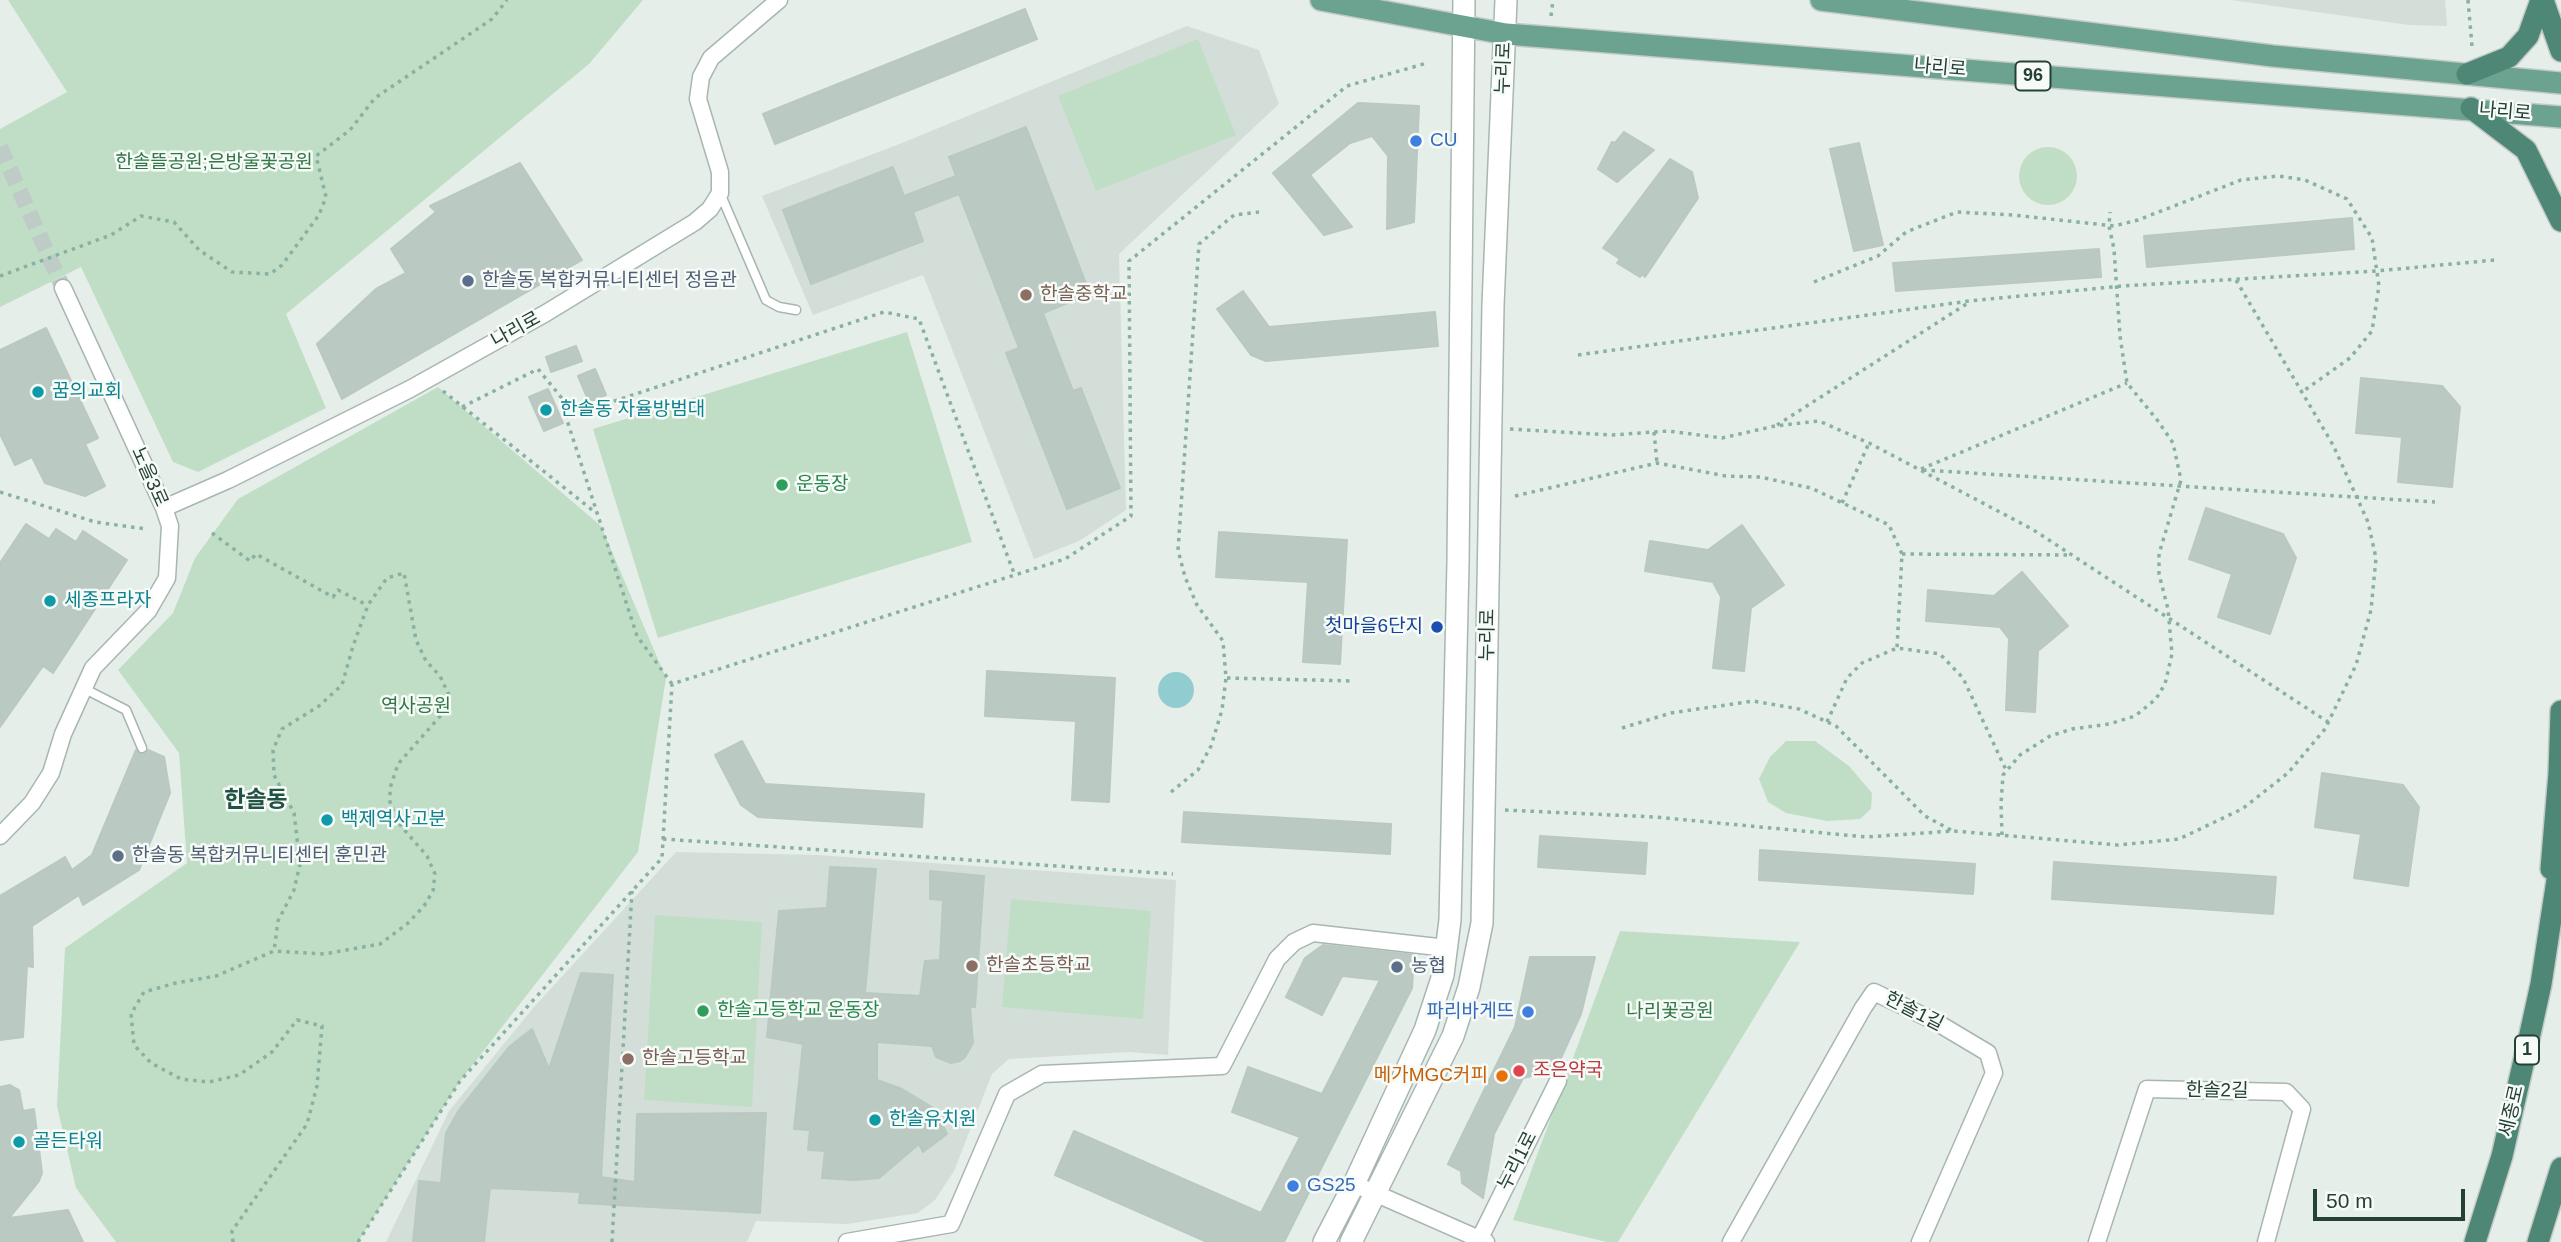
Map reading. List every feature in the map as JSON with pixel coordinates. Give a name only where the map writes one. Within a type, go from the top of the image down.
[{"type":"highway","points":[[2542,0],[2561,51]]},
{"type":"highway","points":[[2467,74],[2509,57],[2528,36],[2542,0]]},
{"type":"highway","points":[[2471,108],[2526,150],[2561,221]]},
{"type":"highway","points":[[2541,984],[2559,773],[2561,710]]},
{"type":"highway","name":"세종로","points":[[2475,1242],[2502,1156],[2541,984],[2561,854]]},
{"type":"highway","points":[[2539,1242],[2561,1168]]},
{"type":"main road","name":"나리로","points":[[1321,0],[1506,34],[2561,117]]},
{"type":"main road","name":"나리로","points":[[1830,0],[2260,55],[2561,83]]},
{"type":"street","points":[[720,193],[720,172],[698,99],[701,77],[711,58],[779,0]]},
{"type":"street","name":"누리로","points":[[1324,1242],[1354,1184],[1425,1030],[1443,975],[1447,948],[1450,920],[1458,548],[1464,0]]},
{"type":"street","name":"누리로","points":[[1351,1242],[1453,1036],[1469,987],[1482,923],[1493,305],[1506,0]]},
{"type":"street","name":"나리로","points":[[164,508],[228,480],[410,389],[546,313],[695,222],[710,209],[720,193]]},
{"type":"street","name":"노을3로","points":[[0,836],[32,803],[51,773],[63,734],[93,668],[148,611],[167,578],[170,526],[164,508],[63,288]]},
{"type":"street","points":[[847,1242],[951,1224],[1007,1094],[1042,1074],[1222,1066],[1277,959],[1294,942],[1313,933],[1447,948]]},
{"type":"street","name":"한솔1길","points":[[1731,1242],[1874,992],[1936,1022],[1988,1053],[1994,1073],[1920,1242]]},
{"type":"street","name":"누리1로","points":[[1354,1184],[1482,1241],[1558,1082]]},
{"type":"street","name":"한솔2길","points":[[2096,1242],[2147,1089],[2286,1092],[2302,1110],[2266,1242]]},
{"type":"lane","points":[[720,193],[766,300],[779,307],[796,310]]},
{"type":"lane","points":[[83,688],[125,710],[142,748]]},
{"type":"path","points":[[0,276],[111,235],[141,216],[174,222],[199,250],[232,272],[270,274],[282,265],[319,215],[326,197],[316,156],[350,131],[375,98],[492,19],[507,0]]},
{"type":"path","points":[[1550,22],[1553,0]]},
{"type":"path","points":[[2468,0],[2472,46]]},
{"type":"path","points":[[672,684],[1065,559],[1131,516],[1129,261],[1346,86],[1427,63]]},
{"type":"path","points":[[1814,282],[1878,256],[1906,232],[1957,212],[2013,215],[2109,226],[2138,220],[2241,180],[2277,176],[2305,180],[2347,199],[2372,238],[2379,286],[2372,331],[2350,358],[2302,392]]},
{"type":"path","points":[[1171,792],[1198,770],[1211,746],[1222,710],[1226,678],[1223,641],[1197,605],[1185,578],[1178,550],[1199,244],[1234,215],[1259,212]]},
{"type":"path","points":[[2002,835],[2003,775],[2020,754],[2050,736],[2135,716],[2156,699],[2165,684],[2172,654],[2159,554],[2181,480],[2173,443],[2127,383],[2114,249],[2109,226],[2110,212]]},
{"type":"path","points":[[1578,355],[1969,301],[2116,287],[2376,271],[2495,260]]},
{"type":"path","points":[[1505,810],[1655,817],[1866,837],[1952,831],[2118,845],[2179,838],[2242,809],[2288,773],[2328,722],[2356,664],[2371,610],[2376,558],[2368,522],[2333,445],[2236,280]]},
{"type":"path","points":[[1775,426],[1969,301]]},
{"type":"path","points":[[358,1242],[460,1081],[662,858],[672,684],[638,636],[566,417],[884,312],[919,319],[1015,576]]},
{"type":"path","points":[[462,407],[538,369],[574,413]]},
{"type":"path","points":[[1919,469],[2127,383]]},
{"type":"path","points":[[438,387],[597,514]]},
{"type":"path","points":[[1510,429],[1612,435],[1668,431],[1722,438],[1775,426],[1819,421],[1869,443],[2032,529],[2328,722]]},
{"type":"path","points":[[1654,432],[1657,463]]},
{"type":"path","points":[[1842,503],[1869,443]]},
{"type":"path","points":[[1515,496],[1657,463],[1726,476],[1760,477],[1811,488],[1889,525],[1902,554],[1897,648]]},
{"type":"path","points":[[1919,469],[2435,502]]},
{"type":"path","points":[[0,492],[95,522],[146,529]]},
{"type":"path","points":[[212,533],[250,561],[256,555],[334,597],[338,590],[368,605]]},
{"type":"path","points":[[1902,554],[2071,555]]},
{"type":"path","points":[[233,1242],[232,1231],[307,1124],[317,1086],[322,1026],[298,1020],[272,1052],[261,1060],[239,1075],[209,1082],[181,1079],[151,1063],[134,1045],[131,1014],[144,992],[216,975],[274,951],[324,954],[380,944],[407,924],[424,906],[432,891],[435,874],[427,856],[401,826],[390,804],[390,788],[398,764],[442,714],[449,695],[440,676],[426,662],[416,640],[404,573],[387,578],[368,605],[352,646],[342,685],[319,706],[282,729],[273,750],[274,775],[294,813],[300,864],[295,890],[278,921],[274,951]]},
{"type":"path","points":[[1827,722],[1847,678],[1862,663],[1897,648],[1940,654],[1963,678],[2006,770]]},
{"type":"path","points":[[1226,678],[1354,681]]},
{"type":"path","points":[[1622,728],[1671,713],[1753,701],[1799,709],[1836,726],[1925,816],[1952,831]]},
{"type":"path","points":[[663,839],[1173,874]]},
{"type":"path","points":[[612,1242],[632,891]]},
{"type":"shaded area","points":[[2231,0],[2445,0],[2447,26],[2409,25]]},
{"type":"shaded area","name":"한솔중학교","points":[[1187,26],[1259,50],[1279,104],[1119,254],[1126,510],[1079,541],[1034,559],[923,275],[813,315],[762,196],[897,145]]},
{"type":"shaded area","points":[[676,852],[818,855],[1176,880],[1168,1055],[1129,1052],[1009,1059],[992,1074],[954,1171],[935,1200],[918,1213],[847,1224],[756,1221],[747,1242],[386,1242],[449,1111],[534,1007]]},
{"type":"green space","name":"한솔뜰공원;은방울꽃공원","points":[[8,0],[643,0],[589,64],[286,314],[326,408],[198,472],[173,462],[81,267],[0,307],[0,129],[67,92]]},
{"type":"green space","points":[[1198,39],[1236,135],[1096,191],[1058,96]]},
{"type":"green space","points":[[2048,147],[2069,155],[2077,176],[2069,197],[2048,205],[2027,197],[2019,176],[2027,155]]},
{"type":"green space","name":"운동장","points":[[907,332],[972,542],[658,638],[593,429]]},
{"type":"green space","name":"역사공원","points":[[438,387],[601,526],[666,678],[638,852],[460,1081],[358,1242],[116,1242],[76,1188],[57,1106],[65,948],[187,863],[179,753],[118,670],[173,613],[195,558],[238,499]]},
{"type":"green space","points":[[1786,741],[1815,741],[1849,766],[1872,793],[1871,809],[1860,819],[1827,821],[1786,813],[1768,802],[1759,779],[1770,757]]},
{"type":"green space","points":[[1011,899],[1151,911],[1143,1019],[1002,1007]]},
{"type":"green space","name":"한솔고등학교 운동장","points":[[655,915],[762,922],[752,1107],[644,1100]]},
{"type":"green space","name":"나리꽃공원","points":[[1620,931],[1800,942],[1618,1242],[1607,1242],[1513,1220]]},
{"type":"water","points":[[1176,672],[1189,677],[1194,690],[1189,703],[1176,708],[1163,703],[1158,690],[1163,677]]},
{"type":"building","points":[[1025,9],[1037,39],[775,144],[763,114]]},
{"type":"building","points":[[1358,103],[1419,106],[1414,222],[1387,229],[1388,156],[1372,136],[1350,143],[1310,175],[1352,227],[1324,235],[1273,173]]},
{"type":"building","points":[[1026,127],[1090,294],[1043,313],[1073,391],[1081,388],[1120,488],[1067,509],[1006,353],[1019,348],[959,194],[913,212],[923,241],[811,284],[783,210],[893,167],[904,196],[956,176],[949,157]]},
{"type":"building","points":[[1624,132],[1654,150],[1617,182],[1598,169],[1612,142],[1615,143]]},
{"type":"building","points":[[1859,143],[1883,245],[1854,251],[1830,149]]},
{"type":"building","points":[[1670,159],[1692,172],[1698,198],[1645,277],[1642,274],[1640,277],[1617,263],[1620,259],[1603,248]]},
{"type":"building","name":"한솔동 복합커뮤니티센터 정음관","points":[[520,163],[582,260],[342,399],[317,344],[376,289],[406,273],[391,249],[436,212],[430,206]]},
{"type":"building","points":[[2352,218],[2354,249],[2147,267],[2144,236]]},
{"type":"building","points":[[2099,249],[2101,277],[1896,291],[1893,263]]},
{"type":"building","points":[[1243,291],[1269,327],[1435,312],[1438,346],[1266,361],[1251,355],[1217,309]]},
{"type":"building","name":"꿈의교회","points":[[46,328],[98,438],[85,444],[105,486],[85,496],[45,483],[32,457],[15,465],[0,434],[0,350]]},
{"type":"building","points":[[576,346],[582,361],[551,372],[546,357]]},
{"type":"building","points":[[595,369],[606,395],[589,402],[578,376]]},
{"type":"building","points":[[2361,378],[2442,386],[2460,407],[2452,487],[2398,482],[2402,437],[2356,433]]},
{"type":"building","name":"한솔동 자율방범대","points":[[548,389],[563,423],[544,431],[529,397]]},
{"type":"building","points":[[2206,508],[2283,534],[2296,558],[2270,634],[2218,617],[2232,574],[2189,559]]},
{"type":"building","name":"세종프라자","points":[[26,524],[49,539],[56,529],[76,542],[83,531],[127,560],[53,673],[43,666],[0,727],[0,563]]},
{"type":"building","points":[[1742,525],[1784,585],[1751,608],[1744,671],[1713,668],[1721,597],[1713,582],[1645,571],[1650,541],[1708,550]]},
{"type":"building","points":[[1219,532],[1347,540],[1340,664],[1303,662],[1308,582],[1216,577]]},
{"type":"building","points":[[2022,572],[2068,626],[2038,651],[2035,712],[2006,710],[2009,639],[2000,627],[1926,621],[1928,590],[1994,596]]},
{"type":"building","points":[[987,671],[1115,678],[1109,802],[1072,800],[1076,721],[985,716]]},
{"type":"building","points":[[742,741],[765,784],[924,794],[922,827],[758,817],[741,805],[715,755]]},
{"type":"building","name":"한솔동 복합커뮤니티센터 훈민관","points":[[136,750],[141,754],[148,750],[164,757],[170,793],[139,870],[83,905],[79,895],[32,926],[33,967],[27,966],[23,1037],[0,1040],[0,896],[65,857],[72,870],[92,855]]},
{"type":"building","points":[[2322,773],[2403,785],[2419,807],[2408,886],[2354,878],[2361,834],[2315,827]]},
{"type":"building","points":[[1184,812],[1391,824],[1390,854],[1182,842]]},
{"type":"building","points":[[1540,836],[1647,843],[1645,874],[1538,867]]},
{"type":"building","points":[[1760,850],[1975,864],[1973,894],[1759,880]]},
{"type":"building","points":[[2054,862],[2276,877],[2273,914],[2052,899]]},
{"type":"building","name":"한솔초등학교","points":[[830,867],[876,869],[865,993],[920,996],[925,961],[940,960],[943,900],[930,899],[930,871],[984,876],[975,1007],[970,1007],[973,1043],[965,1057],[951,1063],[936,1057],[932,1046],[877,1042],[877,1080],[902,1089],[935,1109],[947,1134],[923,1152],[919,1144],[879,1178],[822,1178],[825,1151],[808,1150],[810,1130],[794,1129],[803,1044],[767,1037],[779,911],[827,908]]},
{"type":"building","points":[[1323,945],[1414,955],[1412,988],[1284,1242],[1207,1242],[1055,1175],[1074,1131],[1261,1213],[1300,1137],[1232,1112],[1248,1067],[1322,1094],[1380,980],[1342,976],[1322,1015],[1286,997],[1305,958]]},
{"type":"building","points":[[1530,957],[1595,957],[1581,1014],[1555,1071],[1523,1078],[1494,1134],[1483,1198],[1462,1183],[1461,1171],[1448,1164],[1515,1027]]},
{"type":"building","name":"한솔고등학교","points":[[581,973],[613,975],[601,1177],[635,1182],[637,1114],[766,1113],[760,1213],[579,1203],[580,1192],[490,1188],[484,1242],[413,1242],[419,1181],[441,1183],[446,1133],[459,1110],[509,1047],[532,1029],[549,1069]]},
{"type":"building","points":[[10,1085],[19,1090],[23,1111],[34,1109],[42,1173],[39,1181],[9,1218],[68,1210],[83,1242],[0,1242],[0,1087]]},
{"type":"tunnel","points":[[0,147],[63,288]]},
{"type":"place","name":"CU","points":[[1416,141]]},
{"type":"place","name":"한솔동 복합커뮤니티센터 정음관","points":[[468,281]]},
{"type":"place","name":"한솔중학교","points":[[1026,295]]},
{"type":"place","name":"꿈의교회","points":[[38,392]]},
{"type":"place","name":"한솔동 자율방범대","points":[[546,410]]},
{"type":"place","name":"운동장","points":[[782,485]]},
{"type":"place","name":"세종프라자","points":[[50,601]]},
{"type":"place","name":"첫마을6단지","points":[[1437,627]]},
{"type":"place","name":"백제역사고분","points":[[327,820]]},
{"type":"place","name":"한솔동 복합커뮤니티센터 훈민관","points":[[118,856]]},
{"type":"place","name":"한솔초등학교","points":[[972,966]]},
{"type":"place","name":"농협","points":[[1397,967]]},
{"type":"place","name":"한솔고등학교 운동장","points":[[703,1011]]},
{"type":"place","name":"파리바게뜨","points":[[1528,1012]]},
{"type":"place","name":"한솔고등학교","points":[[628,1059]]},
{"type":"place","name":"조은약국","points":[[1519,1071]]},
{"type":"place","name":"메가MGC커피","points":[[1502,1076]]},
{"type":"place","name":"한솔유치원","points":[[875,1120]]},
{"type":"place","name":"골든타워","points":[[19,1142]]},
{"type":"place","name":"GS25","points":[[1293,1186]]},
{"type":"district","name":"한솔동","points":[[256,801]]}]
